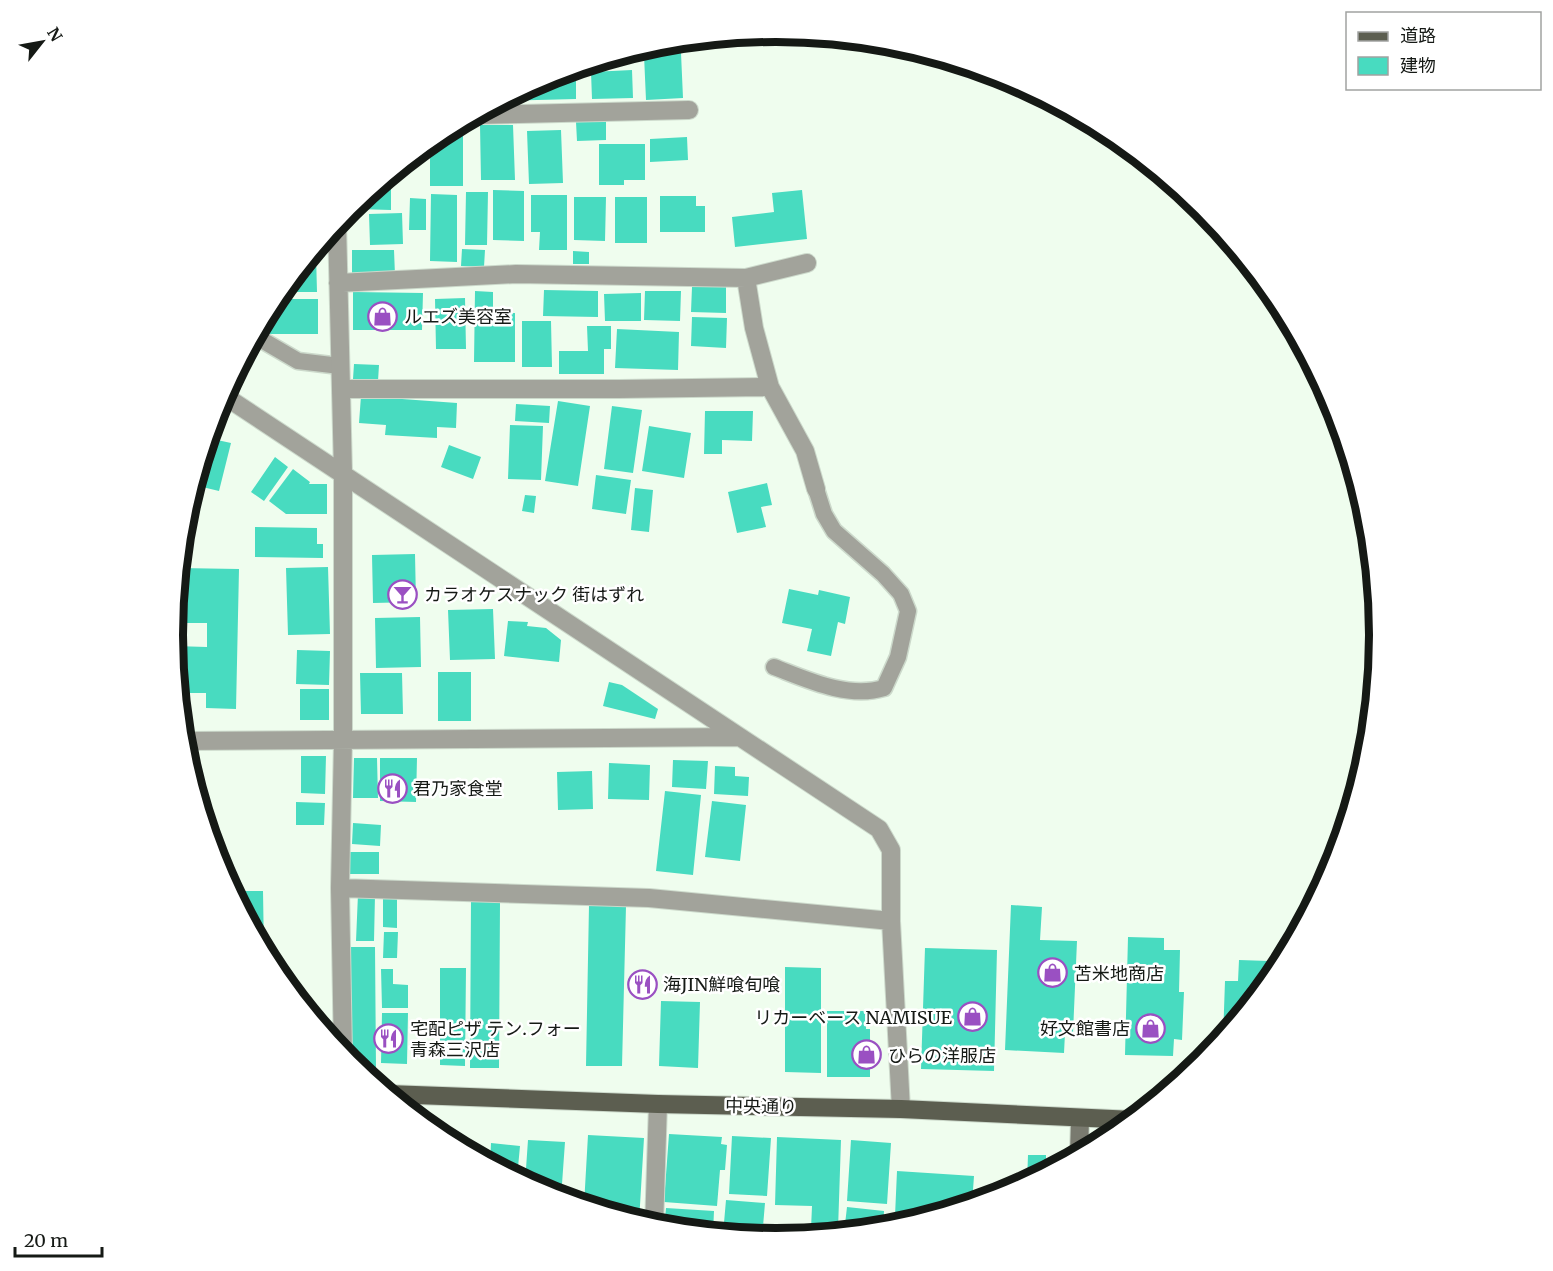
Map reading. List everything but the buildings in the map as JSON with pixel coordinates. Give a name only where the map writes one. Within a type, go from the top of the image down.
[{"type":"main road","name":"中央通り","points":[[401,1094],[658,1104],[901,1109],[1119,1119]]},
{"type":"street","points":[[493,115],[689,110]]},
{"type":"street","points":[[338,236],[343,473],[343,740],[340,888],[343,1040]]},
{"type":"street","points":[[338,283],[516,274],[746,278],[807,263]]},
{"type":"street","points":[[746,278],[754,328],[770,387],[805,452],[816,489]]},
{"type":"street","points":[[341,389],[770,387]]},
{"type":"street","points":[[231,400],[879,829],[891,850],[891,921],[901,1109]]},
{"type":"street","points":[[192,741],[738,737]]},
{"type":"street","points":[[340,888],[649,898],[891,921]]},
{"type":"street","points":[[654,1216],[658,1104]]},
{"type":"street","points":[[1079,1145],[1080,1118]]},
{"type":"lane","points":[[262,340],[298,361],[340,366]]},
{"type":"lane","points":[[774,667],[818,684],[870,692],[884,688],[898,657],[908,611],[901,594],[883,574],[834,531],[824,514],[816,489]]},
{"type":"place","name":"ルエズ美容室","points":[[383,316]]},
{"type":"place","name":"カラオケスナック 街はずれ","points":[[403,594]]},
{"type":"place","name":"君乃家食堂","points":[[392,788]]},
{"type":"place","name":"苫米地商店","points":[[1053,973]]},
{"type":"place","name":"海JIN鮮喰旬喰","points":[[642,984]]},
{"type":"place","name":"リカーベース NAMISUE","points":[[973,1017]]},
{"type":"place","name":"好文館書店","points":[[1151,1028]]},
{"type":"place","name":"宅配ピザ テン.フォー 青森三沢店","points":[[389,1038]]},
{"type":"place","name":"ひらの洋服店","points":[[867,1055]]}]
